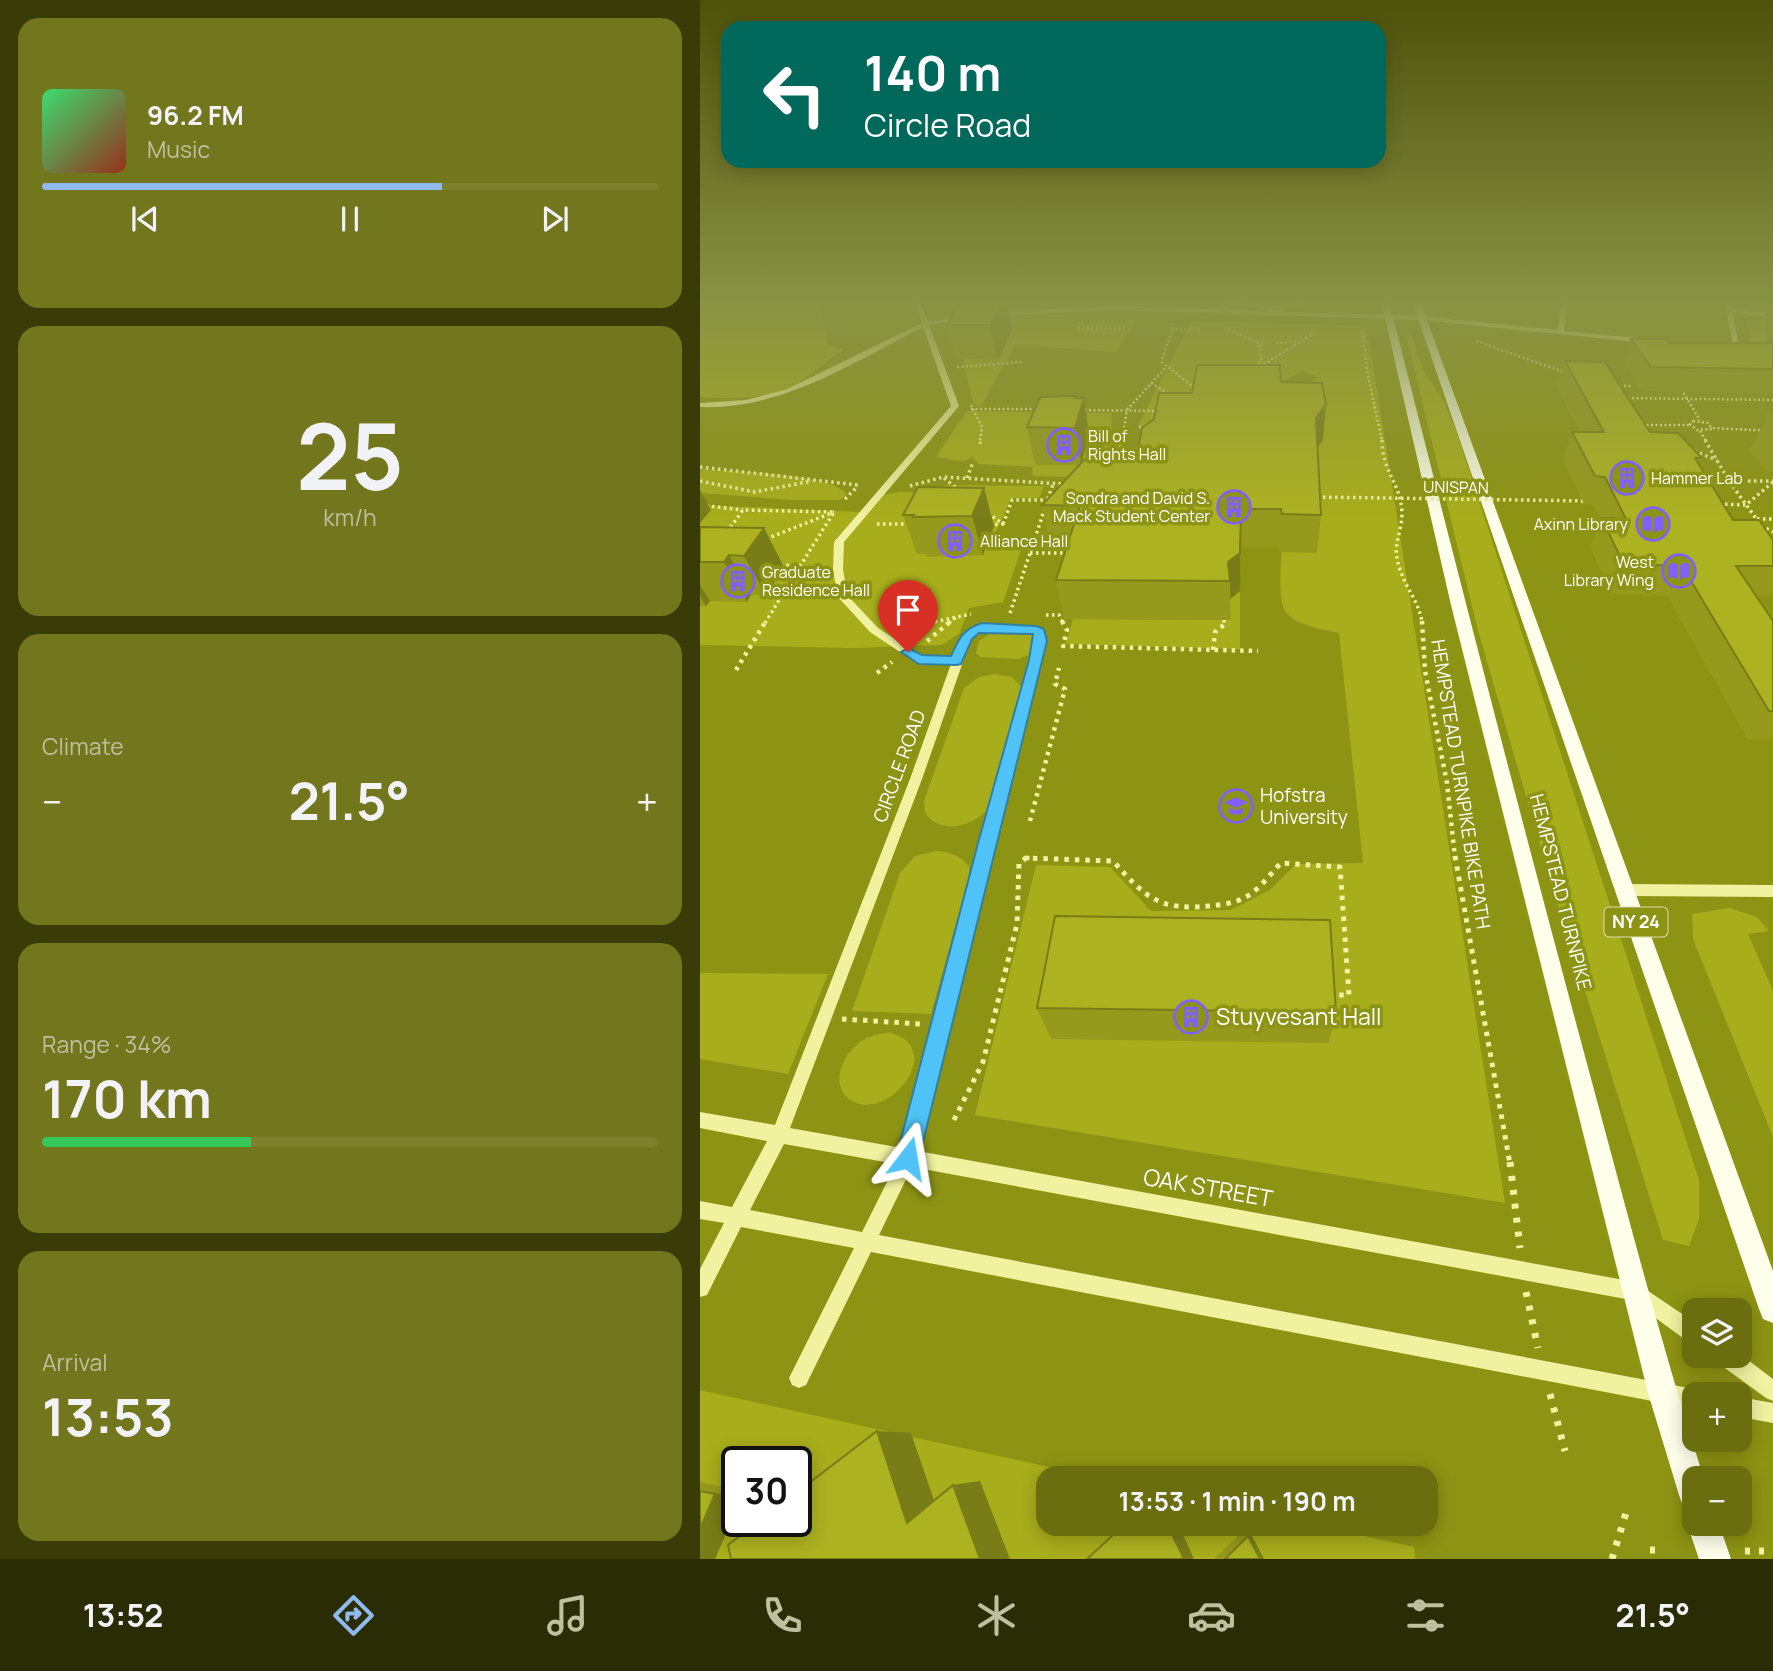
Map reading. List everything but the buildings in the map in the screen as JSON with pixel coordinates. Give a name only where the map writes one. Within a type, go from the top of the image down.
[{"type":"main road","name":"HEMPSTEAD TURNPIKE","points":[[1403,374],[1458,605],[1635,1292],[1685,1466]]},
{"type":"main road","name":"NY 24","points":[[1442,374],[1773,1309]]},
{"type":"main road","points":[[1713,1536],[1730,1555]]},
{"type":"street","points":[[700,405],[736,406],[790,391],[825,374]]},
{"type":"street","points":[[943,374],[955,406],[839,542],[838,570],[843,597],[874,631],[919,659],[956,661]]},
{"type":"street","name":"CIRCLE ROAD","points":[[780,1133],[916,779],[966,637],[974,630],[982,628],[1019,628],[1039,632],[1036,660],[908,1158],[799,1378]]},
{"type":"street","points":[[1625,890],[1773,891]]},
{"type":"street","name":"OAK STREET","points":[[700,1120],[1635,1292],[1682,1325]]},
{"type":"street","points":[[700,1288],[780,1133]]},
{"type":"street","points":[[700,1210],[1682,1397]]},
{"type":"street","points":[[1741,1368],[1773,1391]]},
{"type":"street","points":[[1752,1409],[1773,1413]]},
{"type":"path","points":[[1117,472],[1127,410],[1160,374]]},
{"type":"path","points":[[1176,374],[1203,394],[1192,395]]},
{"type":"path","name":"HEMPSTEAD TURNPIKE BIKE PATH","points":[[1368,374],[1382,434],[1382,456],[1386,470],[1397,485],[1402,514],[1395,543],[1400,571],[1421,613],[1425,671],[1447,783],[1456,865],[1512,1172],[1516,1215]]},
{"type":"path","points":[[1151,383],[1170,395],[1181,395]]},
{"type":"path","points":[[1605,386],[1632,386]]},
{"type":"path","points":[[1680,388],[1701,421]]},
{"type":"path","points":[[1612,398],[1773,400]]},
{"type":"path","points":[[953,409],[1042,410]]},
{"type":"path","points":[[1070,410],[1169,411]]},
{"type":"path","points":[[1690,425],[1693,421],[1701,421],[1713,428]]},
{"type":"path","points":[[1640,425],[1690,425],[1700,431],[1729,481],[1767,534]]},
{"type":"path","points":[[1139,427],[1152,428],[1150,432]]},
{"type":"path","points":[[1700,431],[1713,428],[1773,432]]},
{"type":"path","points":[[1688,449],[1717,460]]},
{"type":"path","points":[[1119,458],[1129,467]]},
{"type":"path","points":[[967,478],[973,462]]},
{"type":"path","points":[[700,467],[859,485],[845,499]]},
{"type":"path","points":[[943,477],[962,492]]},
{"type":"path","points":[[902,488],[943,477],[1065,484]]},
{"type":"path","points":[[701,482],[755,492],[819,479]]},
{"type":"path","points":[[1729,481],[1773,481]]},
{"type":"path","points":[[1718,504],[1746,505],[1773,481]]},
{"type":"path","points":[[1010,614],[1053,484]]},
{"type":"path","name":"UNISPAN","points":[[1308,497],[1590,501]]},
{"type":"path","points":[[1003,524],[1012,500],[1048,500]]},
{"type":"path","points":[[700,505],[743,510],[834,512]]},
{"type":"path","points":[[981,507],[1003,524]]},
{"type":"path","points":[[720,541],[743,510]]},
{"type":"path","points":[[757,542],[834,512]]},
{"type":"path","points":[[736,670],[834,512]]},
{"type":"path","points":[[872,524],[878,516]]},
{"type":"path","points":[[1756,519],[1773,519]]},
{"type":"path","points":[[979,523],[1003,524]]},
{"type":"path","points":[[886,524],[914,524]]},
{"type":"path","points":[[1760,525],[1773,532]]},
{"type":"path","points":[[1030,553],[1070,553]]},
{"type":"path","points":[[773,565],[800,566]]},
{"type":"path","points":[[898,627],[919,627],[960,614],[977,614]]},
{"type":"path","points":[[927,641],[960,614]]},
{"type":"path","points":[[999,614],[1022,615]]},
{"type":"path","points":[[1035,615],[1059,615],[1067,629],[1063,646],[1258,651]]},
{"type":"path","points":[[1213,650],[1215,632],[1224,625],[1224,620]]},
{"type":"path","points":[[877,673],[895,660]]},
{"type":"path","points":[[1030,821],[1065,689],[1055,684],[1059,668]]},
{"type":"path","points":[[954,1120],[984,1062],[1017,924],[1019,863],[1027,858],[1112,861],[1141,891],[1161,904],[1191,906],[1220,905],[1245,898],[1281,863],[1340,867],[1349,995],[1326,995]]},
{"type":"path","points":[[824,1018],[941,1025]]},
{"type":"path","points":[[1528,1305],[1530,1317]]},
{"type":"path","points":[[1562,1440],[1565,1451]]},
{"type":"path","points":[[1612,1559],[1626,1513]]},
{"type":"path","points":[[1650,1550],[1663,1550]]},
{"type":"path","points":[[1730,1555],[1769,1551]]},
{"type":"shaded area","points":[[700,374],[810,374],[780,391],[753,397],[700,397]]},
{"type":"shaded area","points":[[966,374],[999,374],[981,406],[974,405]]},
{"type":"shaded area","points":[[1164,374],[1298,374],[1192,427],[1138,426]]},
{"type":"shaded area","points":[[1311,374],[1375,374],[1505,1203],[975,1115],[1036,865],[1110,867],[1151,911],[1231,910],[1270,890],[1296,864],[1363,863],[1339,633],[1295,620],[1285,611],[1281,596],[1283,539],[1304,385],[1319,377]]},
{"type":"shaded area","points":[[1415,374],[1425,374],[1445,403],[1459,439],[1699,1180],[1699,1219],[1689,1246],[1663,1240],[1550,879],[1477,627]]},
{"type":"shaded area","points":[[967,411],[1112,413],[1111,462],[1107,478],[1033,476],[1032,467],[979,464],[972,457],[959,461],[936,457]]},
{"type":"shaded area","points":[[700,469],[801,477],[837,487],[847,494],[840,500],[793,500],[700,493]]},
{"type":"shaded area","points":[[946,485],[1044,486],[1039,498],[1011,498],[989,548],[1021,550],[1003,602],[969,608],[959,634],[942,645],[854,648],[700,645],[700,505],[863,512],[879,496],[899,492],[936,493]]},
{"type":"shaded area","points":[[1240,591],[1240,649],[1066,644],[1073,619],[1230,620],[1228,601]]},
{"type":"shaded area","points":[[995,631],[1025,631],[1036,635],[1034,653],[1018,659],[980,657],[976,653],[979,641]]},
{"type":"shaded area","points":[[995,674],[1012,677],[1023,688],[991,806],[968,823],[959,826],[940,825],[925,813],[924,801],[964,688],[979,677]]},
{"type":"shaded area","points":[[936,851],[950,853],[962,859],[969,866],[969,876],[931,1014],[852,1011],[900,873],[915,856]]},
{"type":"shaded area","points":[[1730,908],[1757,917],[1769,931],[1748,934],[1773,991],[1773,1137],[1693,939],[1692,914]]},
{"type":"shaded area","points":[[700,973],[828,974],[788,1074],[700,1059]]},
{"type":"shaded area","points":[[891,1033],[907,1042],[914,1054],[912,1069],[905,1083],[893,1095],[878,1103],[863,1104],[848,1098],[840,1083],[840,1074],[846,1058],[865,1039]]},
{"type":"shaded area","points":[[700,1390],[1044,1466],[1036,1466],[1036,1536],[1365,1536],[1414,1547],[1415,1559],[700,1559]]},
{"type":"place","name":"Bill of Rights Hall","points":[[1064,445]]},
{"type":"place","name":"Hammer Lab","points":[[1627,478]]},
{"type":"place","name":"Sondra and David S. Mack Student Center","points":[[1234,507]]},
{"type":"place","name":"Axinn Library","points":[[1653,524]]},
{"type":"place","name":"Alliance Hall","points":[[955,541]]},
{"type":"place","name":"West Library Wing","points":[[1679,571]]},
{"type":"place","name":"Graduate Residence Hall","points":[[738,581]]},
{"type":"place","name":"Hofstra University","points":[[1236,806]]},
{"type":"place","name":"Stuyvesant Hall","points":[[1191,1017]]},
{"type":"route","points":[[908,652],[919,659],[956,661],[966,637],[974,630],[1032,629],[1039,632],[1036,660],[986,843],[908,1158]]}]
